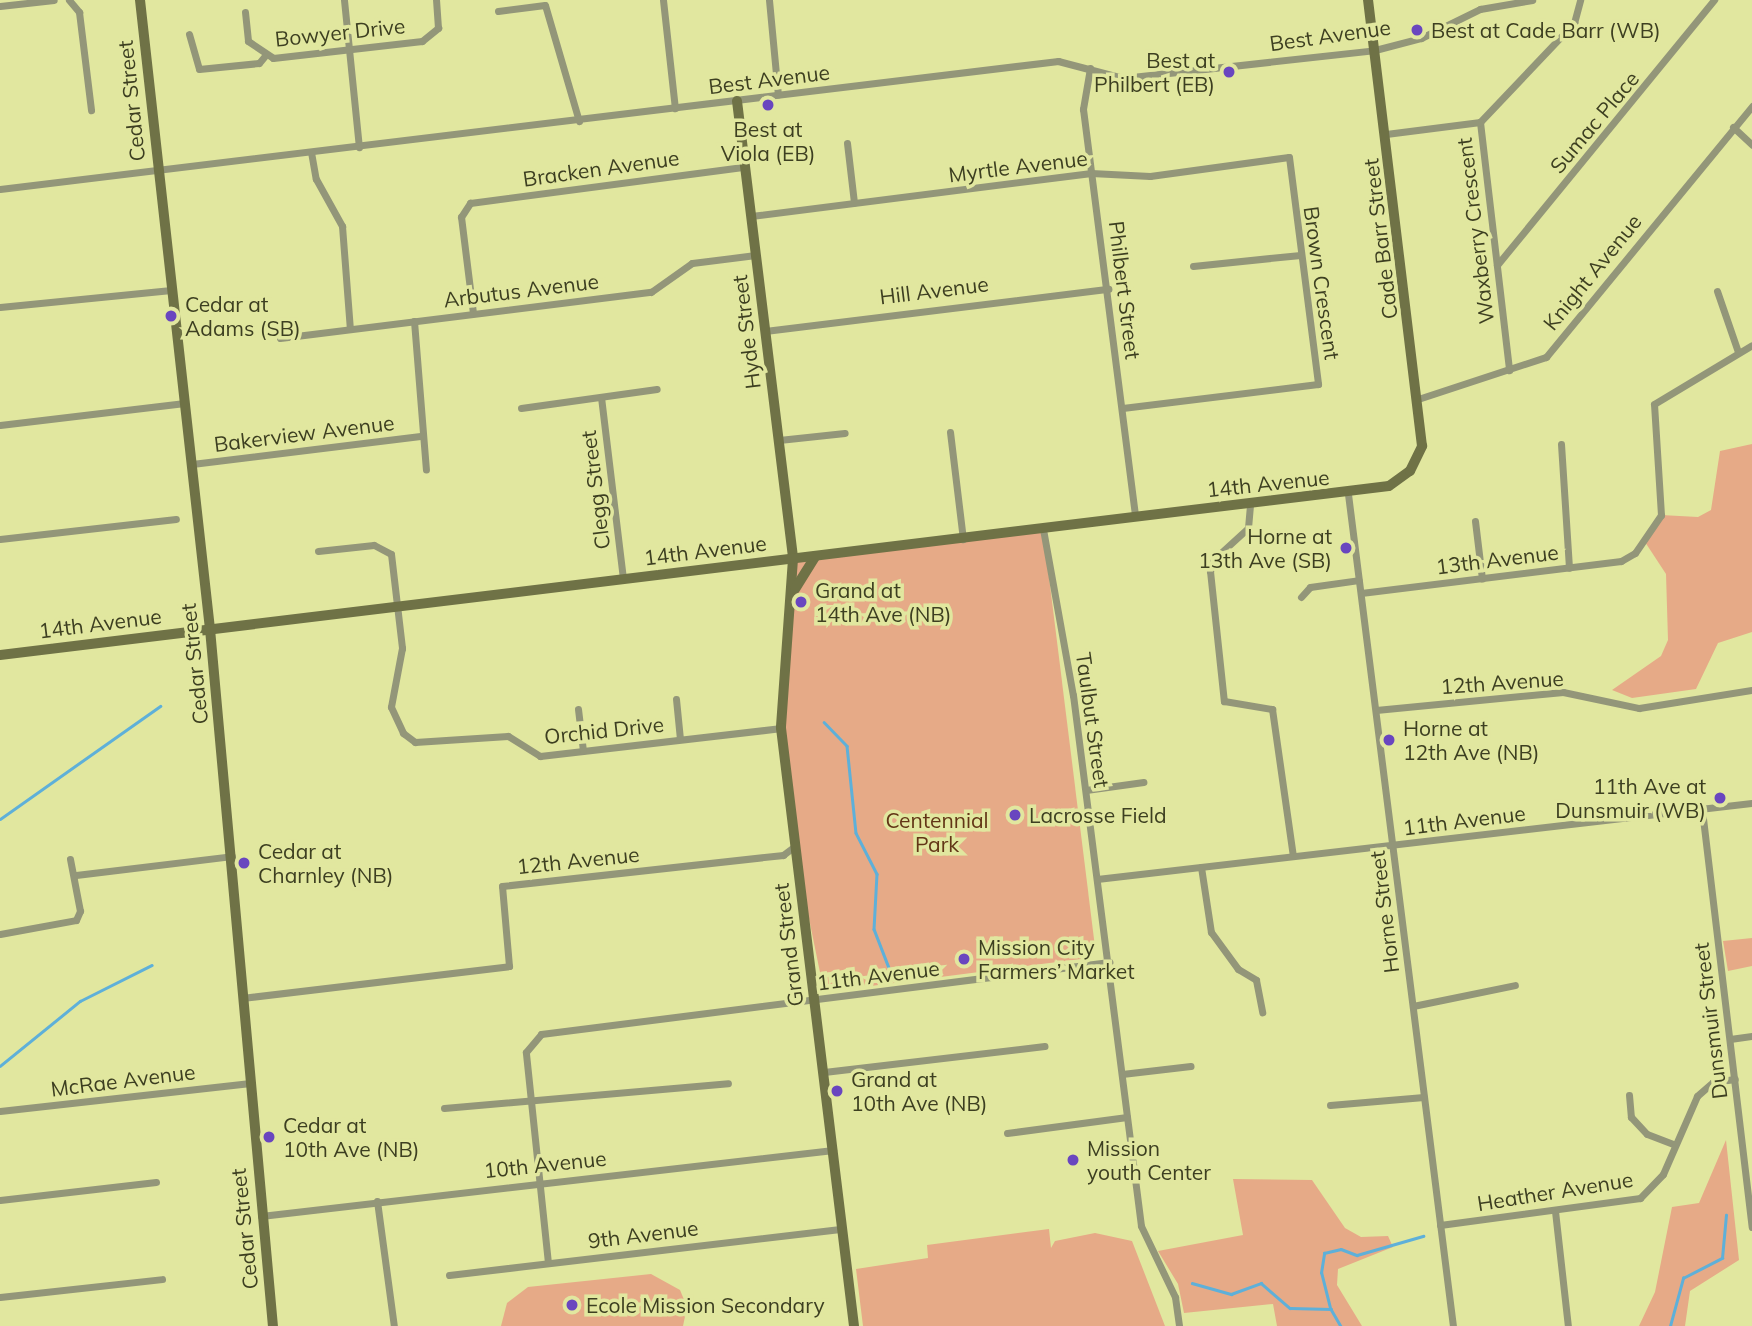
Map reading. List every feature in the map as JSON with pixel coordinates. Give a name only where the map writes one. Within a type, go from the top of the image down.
[{"type":"street","points":[[0,6],[54,0]]},
{"type":"street","points":[[69,0],[79,12],[91,110]]},
{"type":"street","name":"Cedar Street","points":[[140,0],[210,629],[273,1326]]},
{"type":"street","points":[[344,0],[359,147]]},
{"type":"street","name":"Bowyer Drive","points":[[245,12],[248,41],[264,57],[422,41],[438,28],[436,0]]},
{"type":"street","points":[[663,0],[676,108]]},
{"type":"street","points":[[769,0],[778,95]]},
{"type":"street","name":"Cade Barr Street","points":[[1368,0],[1418,398],[1422,446],[1410,471]]},
{"type":"street","name":"Best Avenue","points":[[0,189],[1058,61],[1123,78],[1375,50],[1421,38],[1480,9],[1532,0]]},
{"type":"street","name":"Waxberry Crescent","points":[[1508,370],[1480,122],[1574,23],[1580,0]]},
{"type":"street","name":"Sumac Place","points":[[1497,265],[1714,0]]},
{"type":"street","points":[[498,11],[545,5],[579,121]]},
{"type":"street","points":[[189,34],[199,68],[259,63],[264,57]]},
{"type":"street","name":"Philbert Street","points":[[1090,68],[1083,109],[1135,517]]},
{"type":"street","name":"Hyde Street","points":[[737,101],[793,559]]},
{"type":"street","name":"Knight Avenue","points":[[1418,398],[1546,358],[1752,106]]},
{"type":"street","points":[[1386,134],[1480,122]]},
{"type":"street","points":[[1733,127],[1752,145]]},
{"type":"street","points":[[848,143],[854,203]]},
{"type":"street","points":[[311,152],[316,178],[342,226],[350,329]]},
{"type":"street","name":"Myrtle Avenue","points":[[751,216],[1091,173],[1150,176],[1289,157]]},
{"type":"street","name":"Brown Crescent","points":[[1122,408],[1318,384],[1289,157]]},
{"type":"street","name":"Bracken Avenue","points":[[473,313],[463,209],[745,167]]},
{"type":"street","name":"Arbutus Avenue","points":[[280,338],[651,292],[692,263],[756,255]]},
{"type":"street","points":[[1193,267],[1300,255]]},
{"type":"street","name":"Hill Avenue","points":[[765,331],[1108,289]]},
{"type":"street","points":[[0,307],[171,290]]},
{"type":"street","points":[[1717,291],[1738,352],[1752,345]]},
{"type":"street","points":[[414,321],[426,426],[420,436],[426,470]]},
{"type":"street","name":"13th Avenue","points":[[1361,593],[1569,568],[1635,553],[1661,515],[1654,404],[1738,352]]},
{"type":"street","points":[[521,408],[657,389]]},
{"type":"street","name":"Clegg Street","points":[[601,397],[623,579]]},
{"type":"street","points":[[0,425],[185,403]]},
{"type":"street","points":[[779,440],[845,432]]},
{"type":"street","points":[[950,432],[963,539]]},
{"type":"street","name":"Bakerview Avenue","points":[[192,464],[420,436]]},
{"type":"street","points":[[1561,444],[1569,568]]},
{"type":"street","name":"14th Avenue","points":[[0,655],[1135,517],[1348,494],[1389,486],[1410,471]]},
{"type":"street","name":"Horne Street","points":[[1348,494],[1453,1326]]},
{"type":"street","points":[[1250,505],[1248,528],[1214,559],[1210,571],[1224,701],[1272,709],[1293,856]]},
{"type":"street","points":[[0,539],[176,519]]},
{"type":"street","points":[[1475,521],[1482,579]]},
{"type":"street","name":"Taulbut Street","points":[[1043,529],[1086,790],[1141,1226],[1175,1297],[1179,1326]]},
{"type":"street","name":"Orchid Drive","points":[[318,551],[388,550],[402,654],[391,707],[407,737],[424,744],[504,735],[535,755],[780,727]]},
{"type":"street","points":[[794,591],[816,556]]},
{"type":"street","name":"Grand Street","points":[[793,559],[794,591],[780,727],[854,1326]]},
{"type":"street","points":[[1301,597],[1311,587],[1359,580]]},
{"type":"street","name":"12th Avenue","points":[[1376,710],[1563,692],[1639,708],[1752,690]]},
{"type":"street","points":[[676,699],[680,740]]},
{"type":"street","points":[[578,709],[583,751]]},
{"type":"street","points":[[1086,790],[1143,782]]},
{"type":"street","name":"11th Avenue","points":[[1097,879],[1752,803]]},
{"type":"street","name":"Dunsmuir Street","points":[[1702,810],[1750,1189],[1752,1227]]},
{"type":"street","name":"12th Avenue","points":[[242,998],[509,966],[502,886],[783,855],[795,846]]},
{"type":"street","points":[[76,875],[232,856]]},
{"type":"street","points":[[0,934],[72,924],[80,911],[76,875],[70,859]]},
{"type":"street","points":[[1201,867],[1214,939],[1238,969],[1256,979],[1262,1012]]},
{"type":"street","name":"11th Avenue","points":[[529,1105],[530,1042],[541,1034],[1108,962]]},
{"type":"street","points":[[1413,1006],[1516,985]]},
{"type":"street","points":[[1730,1038],[1752,1036]]},
{"type":"street","points":[[824,1072],[1044,1046]]},
{"type":"street","points":[[1122,1074],[1191,1066]]},
{"type":"street","name":"Heather Avenue","points":[[1440,1225],[1640,1198],[1663,1174],[1697,1096],[1713,1082],[1735,1079]]},
{"type":"street","name":"McRae Avenue","points":[[0,1111],[250,1083]]},
{"type":"street","points":[[444,1108],[529,1105],[728,1083]]},
{"type":"street","points":[[1629,1095],[1631,1117],[1647,1134],[1675,1145]]},
{"type":"street","points":[[1330,1105],[1424,1097]]},
{"type":"street","points":[[529,1105],[548,1263]]},
{"type":"street","points":[[1007,1133],[1127,1117]]},
{"type":"street","name":"10th Avenue","points":[[261,1216],[833,1150]]},
{"type":"street","points":[[0,1200],[156,1182]]},
{"type":"street","points":[[377,1201],[394,1326]]},
{"type":"street","points":[[1555,1211],[1568,1326]]},
{"type":"street","name":"9th Avenue","points":[[449,1275],[842,1229]]},
{"type":"street","points":[[0,1297],[162,1279]]},
{"type":"green space","points":[[1752,444],[1752,632],[1718,643],[1696,689],[1632,698],[1612,690],[1661,656],[1668,640],[1666,574],[1645,542],[1661,515],[1698,517],[1711,510],[1720,451]]},
{"type":"green space","name":"Centennial Park","points":[[1043,529],[1095,947],[1081,959],[824,992],[796,855],[781,728],[793,559]]},
{"type":"green space","points":[[1752,938],[1752,966],[1728,971],[1723,941]]},
{"type":"green space","points":[[1726,1140],[1739,1260],[1690,1291],[1685,1326],[1639,1326],[1655,1292],[1672,1207],[1699,1203]]},
{"type":"green space","points":[[1233,1179],[1312,1180],[1345,1228],[1361,1237],[1388,1236],[1393,1247],[1338,1269],[1337,1285],[1362,1326],[1277,1326],[1273,1304],[1184,1313],[1178,1284],[1158,1251],[1243,1235]]},
{"type":"green space","points":[[1049,1229],[1051,1248],[1055,1241],[1095,1233],[1132,1241],[1165,1326],[863,1326],[856,1269],[928,1258],[927,1245]]},
{"type":"green space","points":[[651,1274],[680,1290],[687,1307],[683,1326],[501,1326],[507,1303],[528,1287]]},
{"type":"waterway","points":[[0,819],[160,706]]},
{"type":"waterway","points":[[824,722],[847,746],[856,833],[877,874],[874,929],[891,973]]},
{"type":"waterway","points":[[0,1066],[80,1001],[152,965]]},
{"type":"waterway","points":[[1670,1326],[1683,1278],[1722,1258],[1726,1215]]},
{"type":"waterway","points":[[1330,1308],[1321,1273],[1324,1253],[1341,1249],[1357,1255],[1423,1236]]},
{"type":"waterway","points":[[1192,1283],[1231,1294],[1261,1283],[1290,1308],[1331,1309],[1341,1326]]},
{"type":"place","name":"Best at Cade Barr (WB)","points":[[1417,30]]},
{"type":"place","name":"Best at Philbert (EB)","points":[[1229,72]]},
{"type":"place","name":"Best at Viola (EB)","points":[[768,105]]},
{"type":"place","name":"Cedar at Adams (SB)","points":[[171,316]]},
{"type":"place","name":"Horne at 13th Ave (SB)","points":[[1346,548]]},
{"type":"place","name":"Grand at 14th Ave (NB)","points":[[801,602]]},
{"type":"place","name":"Horne at 12th Ave (NB)","points":[[1389,740]]},
{"type":"place","name":"11th Ave at Dunsmuir (WB)","points":[[1720,798]]},
{"type":"place","name":"Lacrosse Field","points":[[1015,815]]},
{"type":"place","name":"Cedar at Charnley (NB)","points":[[244,863]]},
{"type":"place","name":"Mission City Farmers’ Market","points":[[964,959]]},
{"type":"place","name":"Grand at 10th Ave (NB)","points":[[837,1091]]},
{"type":"place","name":"Cedar at 10th Ave (NB)","points":[[269,1137]]},
{"type":"place","name":"Mission youth Center","points":[[1073,1160]]},
{"type":"place","name":"Ecole Mission Secondary","points":[[572,1305]]}]
